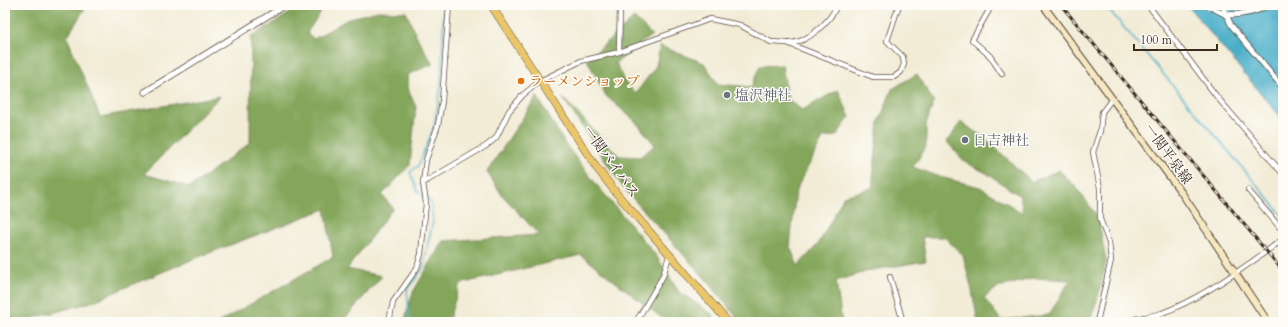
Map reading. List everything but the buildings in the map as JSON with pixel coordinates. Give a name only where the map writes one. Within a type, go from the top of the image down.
[{"type":"highway","name":"一関バイパス","points":[[491,5],[596,167],[669,256],[728,322]]},
{"type":"main road","name":"一関平泉線","points":[[1043,5],[1181,192],[1268,322]]},
{"type":"street","points":[[145,92],[285,5]]},
{"type":"street","points":[[389,322],[393,302],[417,268],[421,254],[425,201],[423,183],[426,160],[438,125],[442,101],[449,5]]},
{"type":"street","points":[[619,52],[620,5]]},
{"type":"street","points":[[423,183],[486,146],[496,138],[509,111],[523,94],[540,81],[581,61],[619,52],[710,19],[740,25],[771,42],[798,43],[826,23],[837,5]]},
{"type":"street","points":[[787,43],[873,77],[894,77],[903,69],[903,57],[886,41],[900,5]]},
{"type":"street","points":[[992,5],[972,40],[990,56],[1002,74]]},
{"type":"street","points":[[1148,5],[1217,97],[1283,174]]},
{"type":"street","points":[[1206,5],[1226,15],[1239,15],[1268,5]]},
{"type":"street","points":[[1222,5],[1231,24],[1283,88]]},
{"type":"street","points":[[1097,322],[1111,260],[1109,243],[1100,219],[1100,188],[1093,152],[1100,131],[1102,112],[1112,99]]},
{"type":"street","points":[[1248,190],[1283,231]]},
{"type":"street","points":[[1123,322],[1160,314],[1178,307],[1235,273],[1283,239]]},
{"type":"street","points":[[636,322],[663,276],[669,256]]},
{"type":"street","points":[[890,277],[903,322]]},
{"type":"street","points":[[1157,322],[1160,314]]},
{"type":"green space","points":[[5,5],[87,5],[67,37],[100,117],[220,96],[144,174],[190,187],[250,143],[251,37],[290,13],[284,5],[325,5],[307,33],[314,39],[350,18],[378,11],[406,12],[418,39],[433,64],[407,75],[409,92],[416,107],[410,165],[382,195],[393,208],[347,269],[382,276],[342,322],[219,322],[333,257],[325,209],[191,260],[89,303],[18,322],[5,322]]},
{"type":"green space","points":[[634,18],[652,35],[616,63],[624,81],[636,93],[656,66],[660,46],[704,63],[718,84],[751,87],[760,66],[782,65],[788,99],[802,110],[838,90],[850,117],[836,136],[823,138],[796,190],[790,247],[798,266],[819,243],[844,196],[872,188],[879,122],[892,89],[917,74],[934,102],[926,124],[926,147],[913,167],[940,177],[980,187],[1023,213],[1020,196],[988,174],[965,162],[947,142],[961,122],[986,139],[1032,182],[1059,170],[1075,186],[1098,217],[1106,261],[1099,294],[1090,322],[978,322],[963,255],[944,237],[922,237],[926,261],[872,270],[836,281],[842,322],[740,322],[710,284],[625,190],[562,97],[619,156],[640,157],[655,145],[635,121],[606,96],[587,60]],"holes":[[[1034,278],[1070,280],[1049,315],[1001,320],[984,298],[997,288]]]},
{"type":"green space","points":[[537,96],[565,144],[596,184],[655,254],[679,292],[712,314],[717,322],[667,322],[581,255],[460,284],[448,322],[404,322],[413,292],[443,241],[539,235],[502,195],[487,172]]},
{"type":"water","points":[[1187,5],[1283,5],[1283,120]]},
{"type":"waterway","points":[[424,196],[418,192],[410,172],[418,166],[434,127],[441,86],[444,5]]},
{"type":"waterway","points":[[1105,5],[1283,216]]},
{"type":"waterway","points":[[410,322],[407,290],[423,268],[433,221],[431,202],[427,198]]},
{"type":"railway","points":[[1061,5],[1283,271]]},
{"type":"place","name":"ラーメンショップ","points":[[521,81]]},
{"type":"place","name":"塩沢神社","points":[[727,95]]},
{"type":"place","name":"日吉神社","points":[[965,140]]}]
